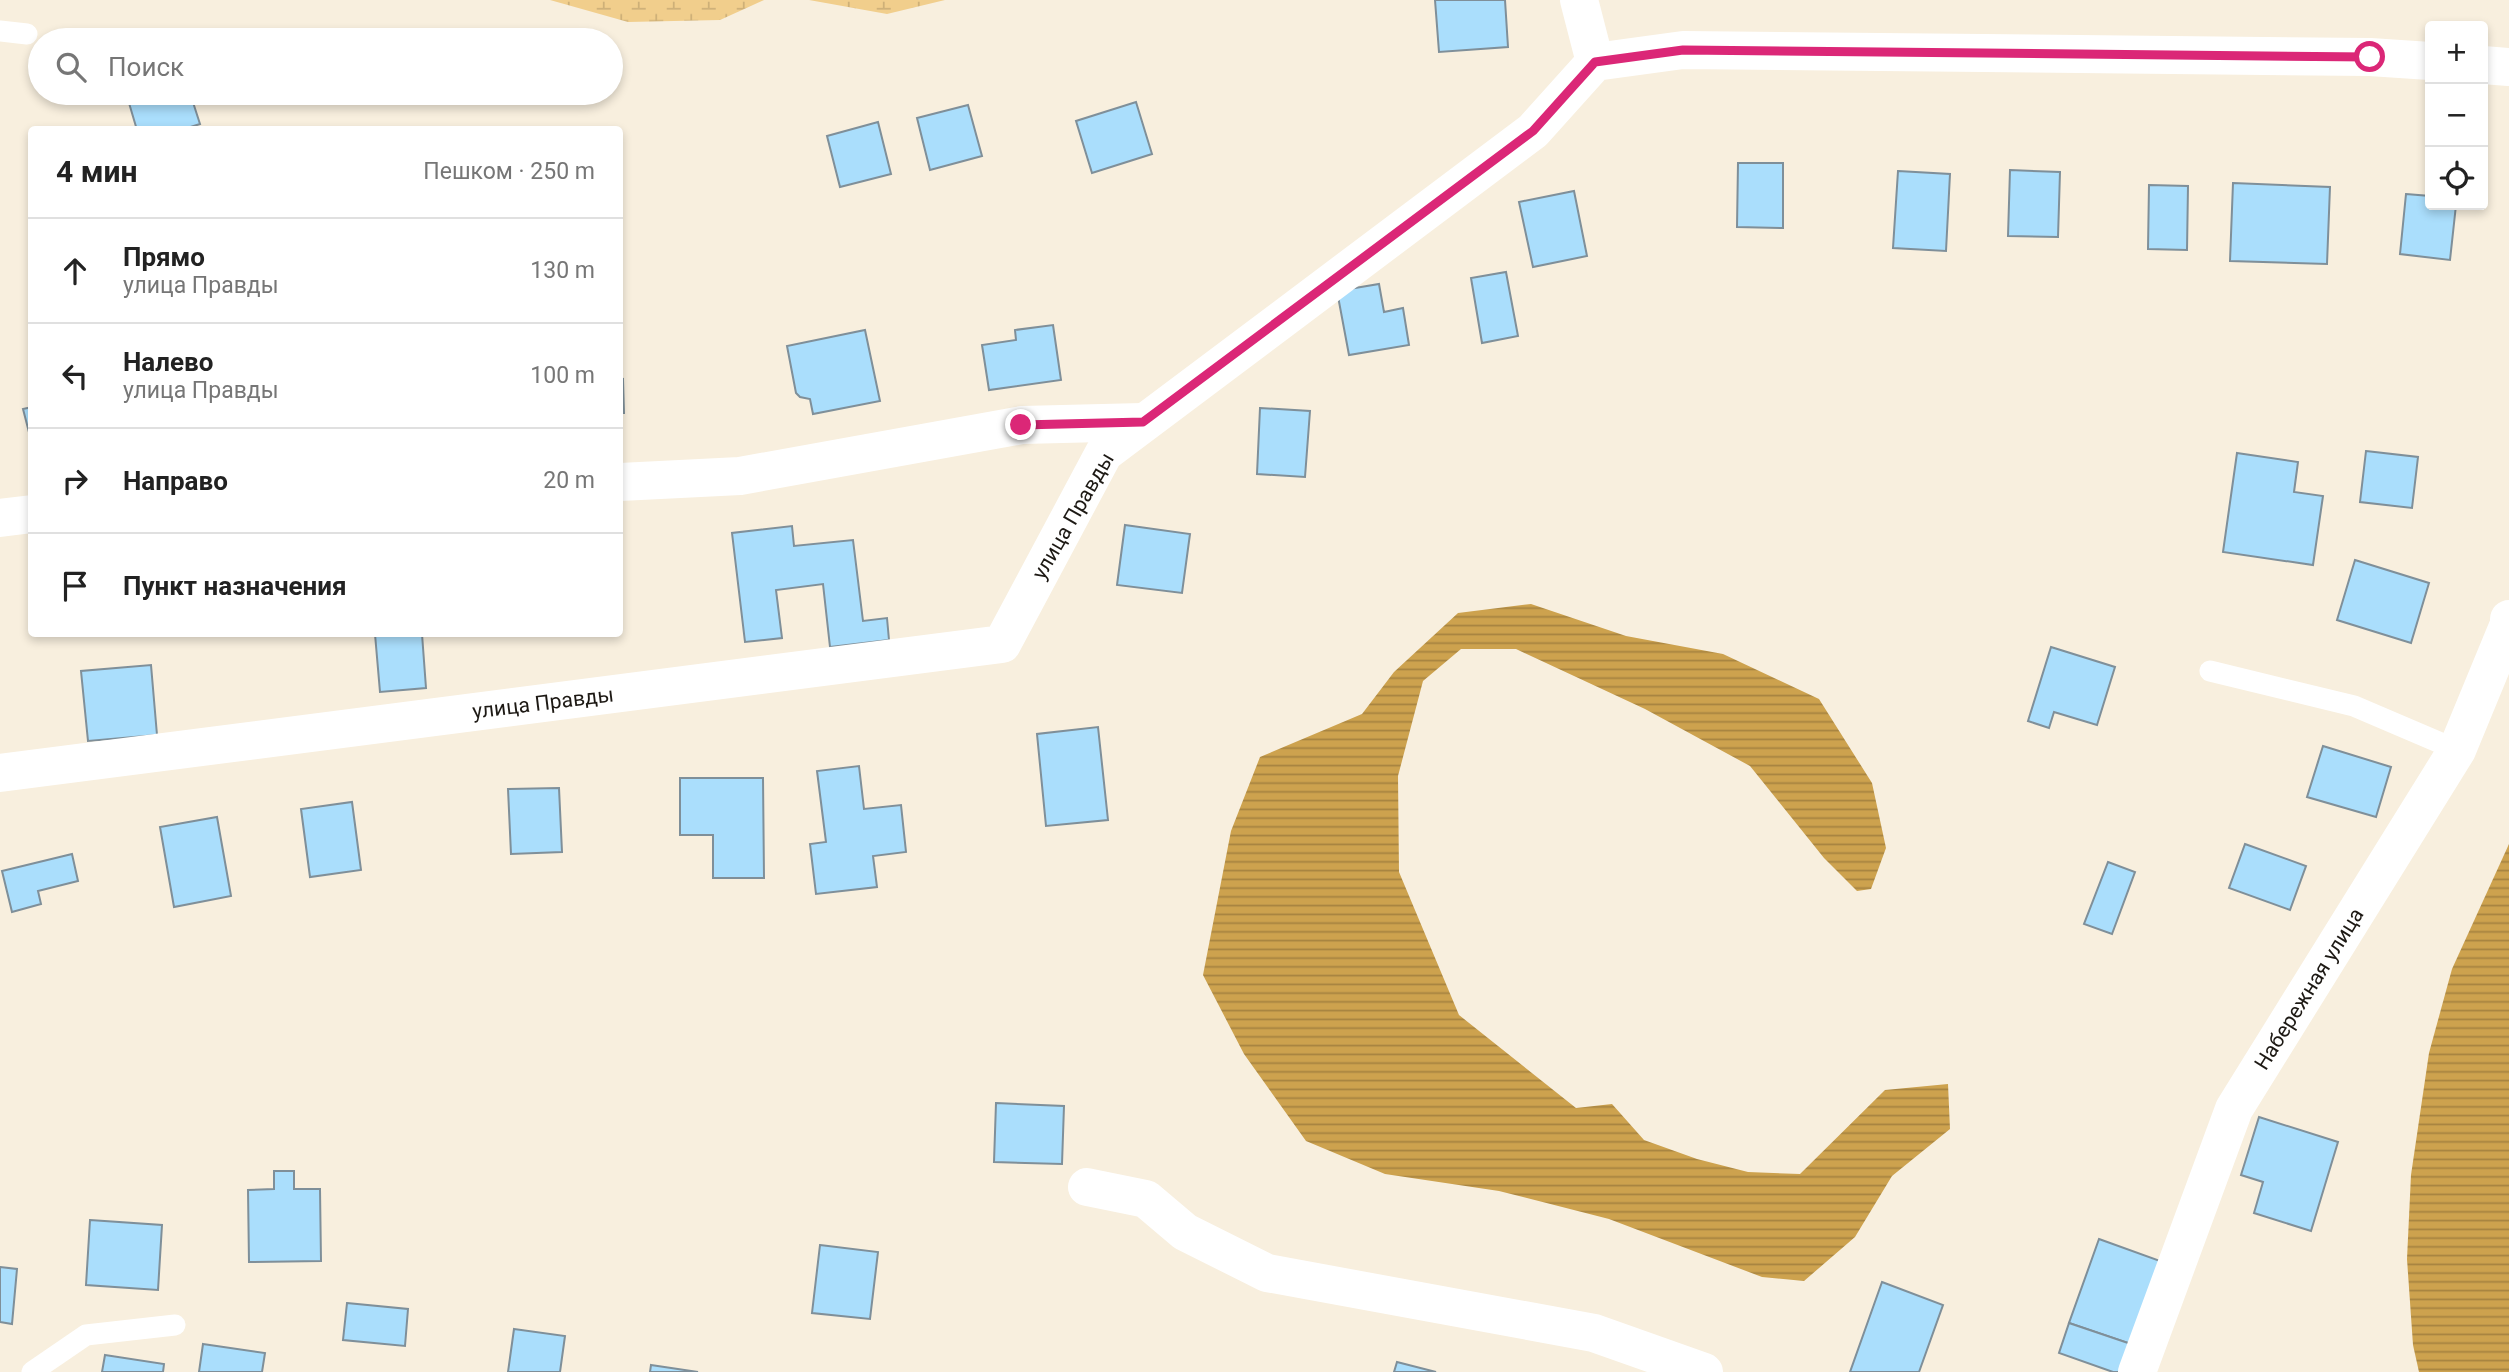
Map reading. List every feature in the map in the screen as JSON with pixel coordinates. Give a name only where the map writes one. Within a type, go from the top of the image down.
[{"type":"street","points":[[1580,0],[1595,62],[1683,50],[2370,57],[2425,61]]},
{"type":"street","name":"улица Правды","points":[[0,772],[1002,643],[1104,453],[1533,131],[1595,62]]},
{"type":"street","points":[[2488,65],[2509,67]]},
{"type":"street","points":[[623,482],[740,476],[1021,425],[1143,422]]},
{"type":"street","points":[[0,519],[28,515]]},
{"type":"street","name":"Набережная улица","points":[[2137,1372],[2234,1109],[2457,750],[2509,619]]},
{"type":"street","points":[[1087,1187],[1146,1199],[1185,1232],[1267,1273],[1594,1333],[1704,1372]]},
{"type":"lane","points":[[0,31],[27,34]]},
{"type":"lane","points":[[2210,671],[2354,706],[2457,750]]},
{"type":"lane","points":[[32,1372],[86,1335],[175,1325]]},
{"type":"green space","points":[[550,0],[764,0],[720,20],[628,22]]},
{"type":"green space","points":[[809,0],[945,0],[887,14]]},
{"type":"shaded area","points":[[1531,604],[1626,636],[1723,654],[1819,699],[1872,783],[1886,848],[1871,889],[1857,891],[1824,858],[1750,766],[1645,709],[1516,649],[1461,649],[1423,681],[1398,776],[1399,872],[1459,1015],[1576,1108],[1612,1104],[1644,1140],[1697,1159],[1748,1172],[1800,1174],[1885,1090],[1948,1084],[1950,1129],[1892,1176],[1855,1237],[1804,1281],[1762,1277],[1609,1219],[1499,1191],[1385,1174],[1306,1141],[1244,1054],[1203,975],[1231,831],[1260,757],[1362,714],[1394,672],[1458,613]]},
{"type":"shaded area","points":[[2509,844],[2509,1372],[2419,1372],[2413,1345],[2407,1259],[2411,1175],[2429,1053],[2452,969]]},
{"type":"building","points":[[1435,0],[1505,0],[1508,47],[1439,52]]},
{"type":"building","points":[[1136,102],[1152,154],[1092,173],[1076,121]]},
{"type":"building","points":[[130,105],[194,105],[200,124],[194,126],[136,126]]},
{"type":"building","points":[[968,105],[982,156],[930,170],[917,118]]},
{"type":"building","points":[[878,122],[891,174],[840,187],[827,136]]},
{"type":"building","points":[[1738,163],[1783,163],[1783,228],[1737,227]]},
{"type":"building","points":[[2010,170],[2060,172],[2058,237],[2008,236]]},
{"type":"building","points":[[1898,171],[1950,174],[1946,251],[1893,248]]},
{"type":"building","points":[[2233,183],[2330,187],[2327,264],[2230,261]]},
{"type":"building","points":[[2149,185],[2188,186],[2187,250],[2148,249]]},
{"type":"building","points":[[1574,191],[1587,256],[1533,267],[1519,202]]},
{"type":"building","points":[[2406,194],[2425,196],[2425,210],[2455,210],[2450,260],[2400,254]]},
{"type":"building","points":[[1506,272],[1518,336],[1482,343],[1471,278]]},
{"type":"building","points":[[1379,284],[1384,312],[1403,308],[1409,345],[1349,355],[1337,291]]},
{"type":"building","points":[[1053,325],[1061,380],[989,390],[982,345],[1016,340],[1015,330]]},
{"type":"building","points":[[865,330],[880,401],[813,414],[810,399],[800,397],[796,393],[787,346]]},
{"type":"building","points":[[28,408],[28,428],[23,409]]},
{"type":"building","points":[[1260,408],[1310,411],[1305,477],[1257,474]]},
{"type":"building","points":[[2366,451],[2418,457],[2412,508],[2360,502]]},
{"type":"building","points":[[2237,453],[2298,462],[2294,492],[2323,496],[2313,565],[2223,552]]},
{"type":"building","points":[[1125,525],[1190,534],[1182,593],[1117,585]]},
{"type":"building","points":[[792,526],[794,546],[853,540],[863,621],[887,618],[889,640],[830,647],[823,584],[776,590],[782,638],[745,642],[732,533]]},
{"type":"building","points":[[2355,560],[2429,583],[2411,643],[2337,620]]},
{"type":"building","points":[[375,637],[422,637],[426,688],[380,692]]},
{"type":"building","points":[[2051,647],[2115,667],[2097,725],[2054,712],[2049,728],[2028,721]]},
{"type":"building","points":[[151,665],[157,735],[88,741],[81,671]]},
{"type":"building","points":[[1098,727],[1108,820],[1046,826],[1037,734]]},
{"type":"building","points":[[2323,746],[2391,767],[2376,817],[2307,797]]},
{"type":"building","points":[[859,766],[864,809],[901,805],[906,852],[873,856],[877,887],[816,894],[810,844],[826,842],[817,771]]},
{"type":"building","points":[[680,778],[763,778],[764,878],[713,878],[713,835],[680,835]]},
{"type":"building","points":[[559,788],[562,852],[511,854],[508,789]]},
{"type":"building","points":[[352,802],[361,870],[310,877],[301,809]]},
{"type":"building","points":[[217,817],[231,896],[174,907],[160,827]]},
{"type":"building","points":[[2245,844],[2306,866],[2290,910],[2229,888]]},
{"type":"building","points":[[72,854],[78,881],[38,891],[41,904],[12,912],[2,871]]},
{"type":"building","points":[[2108,862],[2135,872],[2112,934],[2084,924]]},
{"type":"building","points":[[996,1103],[1064,1106],[1062,1164],[994,1162]]},
{"type":"building","points":[[2259,1117],[2338,1142],[2311,1231],[2254,1213],[2263,1182],[2241,1175]]},
{"type":"building","points":[[274,1171],[294,1171],[294,1189],[320,1189],[321,1261],[249,1262],[248,1190],[274,1189]]},
{"type":"building","points":[[90,1220],[162,1225],[158,1290],[86,1285]]},
{"type":"building","points":[[2099,1239],[2163,1262],[2134,1345],[2069,1323]]},
{"type":"building","points":[[820,1245],[878,1252],[870,1319],[812,1313]]},
{"type":"building","points":[[0,1267],[17,1269],[12,1324],[0,1322]]},
{"type":"building","points":[[1882,1282],[1943,1305],[1919,1372],[1850,1372]]},
{"type":"building","points":[[347,1303],[408,1309],[405,1346],[343,1340]]},
{"type":"building","points":[[2069,1323],[2134,1345],[2124,1372],[2113,1372],[2059,1353]]},
{"type":"building","points":[[514,1329],[565,1336],[560,1372],[508,1372]]},
{"type":"building","points":[[203,1344],[265,1353],[262,1372],[199,1372]]},
{"type":"building","points":[[105,1355],[164,1364],[163,1372],[102,1372]]},
{"type":"building","points":[[1397,1362],[1436,1372],[1394,1372]]},
{"type":"building","points":[[651,1365],[698,1372],[650,1372]]},
{"type":"route","points":[[1021,425],[1143,422],[1533,131],[1595,62],[1683,50],[2370,57]]}]
